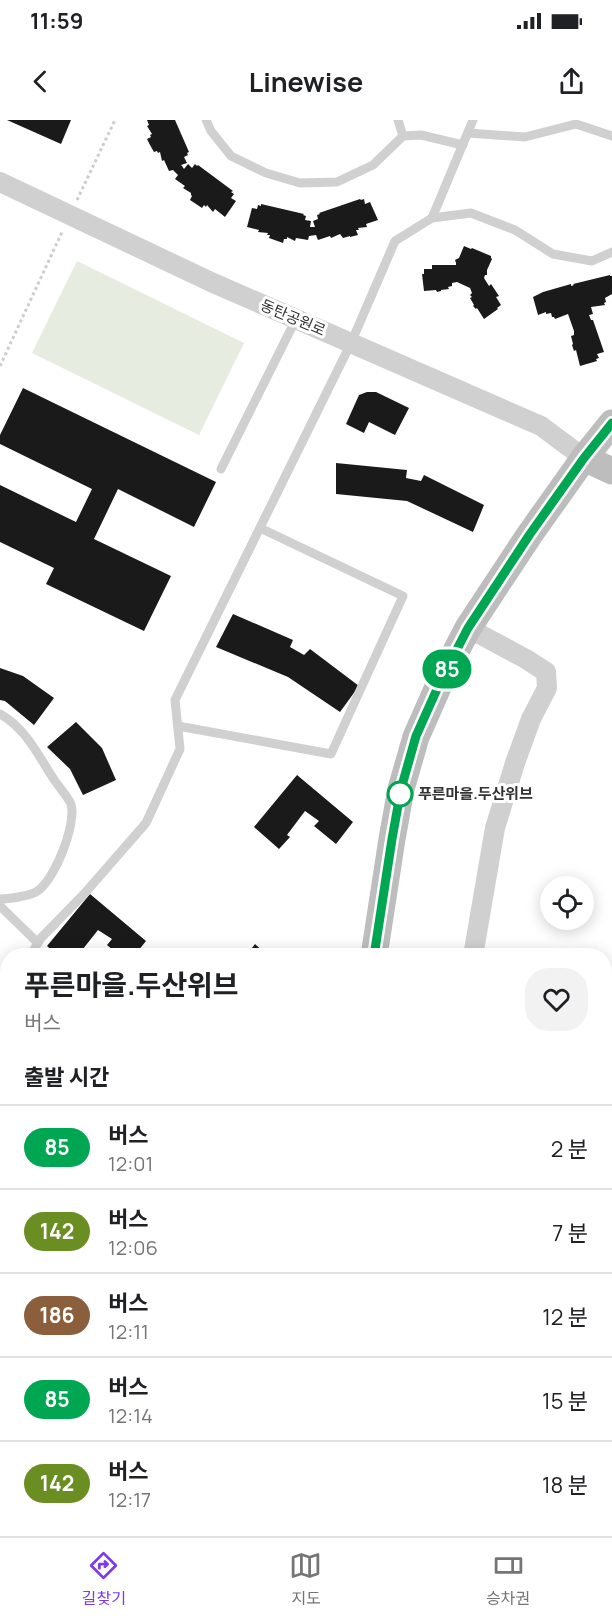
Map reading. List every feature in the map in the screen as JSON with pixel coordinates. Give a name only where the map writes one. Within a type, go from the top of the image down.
[{"type":"street","name":"동탄공원로","points":[[0,182],[211,282],[541,426],[584,458]]},
{"type":"street","points":[[375,948],[401,789],[416,736],[442,678],[468,628],[530,534],[612,423]]},
{"type":"street","points":[[584,458],[612,471]]},
{"type":"street","points":[[468,628],[546,672],[547,688],[531,720],[515,763],[495,828],[474,948]]},
{"type":"lane","points":[[206,120],[211,131],[231,156],[266,173],[300,183],[337,182],[373,165],[403,136],[421,135],[463,144]]},
{"type":"lane","points":[[398,120],[403,136]]},
{"type":"lane","points":[[432,218],[473,120]]},
{"type":"lane","points":[[468,133],[525,138],[576,124],[612,136]]},
{"type":"lane","points":[[35,948],[146,823],[180,749],[175,700],[351,343],[395,241],[432,218],[471,213],[514,230],[553,254],[592,261],[612,252]]},
{"type":"lane","points":[[221,469],[296,319]]},
{"type":"lane","points":[[178,726],[331,754],[403,596],[260,528]]},
{"type":"lane","points":[[0,714],[10,719],[29,740],[71,804],[71,825],[63,853],[50,876],[37,892],[0,899]]},
{"type":"lane","points":[[0,906],[38,943]]},
{"type":"path","points":[[0,366],[115,120]]},
{"type":"shaded area","points":[[77,261],[244,343],[199,435],[32,353]]},
{"type":"building","points":[[7,120],[71,120],[61,144]]},
{"type":"building","points":[[147,120],[175,120],[189,152],[184,157],[187,163],[181,165],[184,169],[188,164],[192,168],[195,164],[198,165],[233,191],[231,198],[236,201],[225,217],[215,209],[213,212],[207,205],[202,208],[190,200],[191,193],[175,179],[178,175],[173,170],[169,171],[164,160],[162,161],[160,152],[154,152],[150,145],[147,139],[152,134],[147,126],[149,125]]},
{"type":"building","points":[[364,199],[365,204],[370,202],[378,220],[366,224],[367,227],[358,228],[359,230],[356,230],[358,235],[350,237],[343,238],[340,234],[318,240],[316,235],[309,236],[308,240],[296,238],[295,241],[287,237],[283,243],[269,238],[268,233],[247,227],[252,208],[257,209],[261,204],[304,214],[305,220],[311,221],[310,227],[315,227],[313,221],[318,219],[319,213]]},
{"type":"building","points":[[464,246],[491,256],[492,259],[484,278],[499,296],[496,297],[501,305],[484,319],[473,306],[470,288],[457,282],[452,283],[449,289],[437,292],[436,290],[424,291],[422,274],[424,274],[424,269],[432,269],[432,265],[456,265],[455,260],[459,258]]},
{"type":"building","points":[[612,276],[612,294],[605,298],[605,305],[591,307],[593,314],[589,315],[593,320],[604,352],[597,354],[599,358],[596,359],[597,361],[580,366],[576,350],[574,351],[572,345],[571,336],[574,335],[574,331],[568,314],[555,319],[551,313],[538,315],[533,297],[571,284],[571,286]]},
{"type":"building","points":[[23,388],[216,482],[194,527],[118,489],[94,539],[171,576],[144,631],[46,584],[54,568],[0,542],[0,485],[76,522],[92,489],[0,444],[0,435]]},
{"type":"building","points":[[376,392],[409,408],[395,435],[369,422],[364,433],[346,424],[359,395]]},
{"type":"building","points":[[336,463],[407,470],[406,478],[421,481],[424,475],[484,505],[473,532],[407,501],[336,494]]},
{"type":"building","points":[[233,614],[293,640],[290,647],[304,655],[310,649],[359,686],[340,712],[288,677],[216,647]]},
{"type":"building","points":[[0,668],[23,676],[54,698],[34,725],[5,701],[0,700]]},
{"type":"building","points":[[76,722],[102,748],[116,780],[83,795],[70,769],[47,747]]},
{"type":"building","points":[[297,775],[353,822],[336,844],[314,826],[319,821],[305,811],[287,835],[290,837],[279,849],[254,827]]},
{"type":"building","points":[[90,894],[146,941],[140,948],[111,948],[107,945],[112,939],[98,930],[84,948],[49,948],[47,946]]},
{"type":"bus line","name":"85","points":[[375,948],[401,789],[416,736],[442,678],[468,628],[530,534],[612,423]]},
{"type":"place","name":"푸른마을.두산위브","points":[[400,794]]}]
